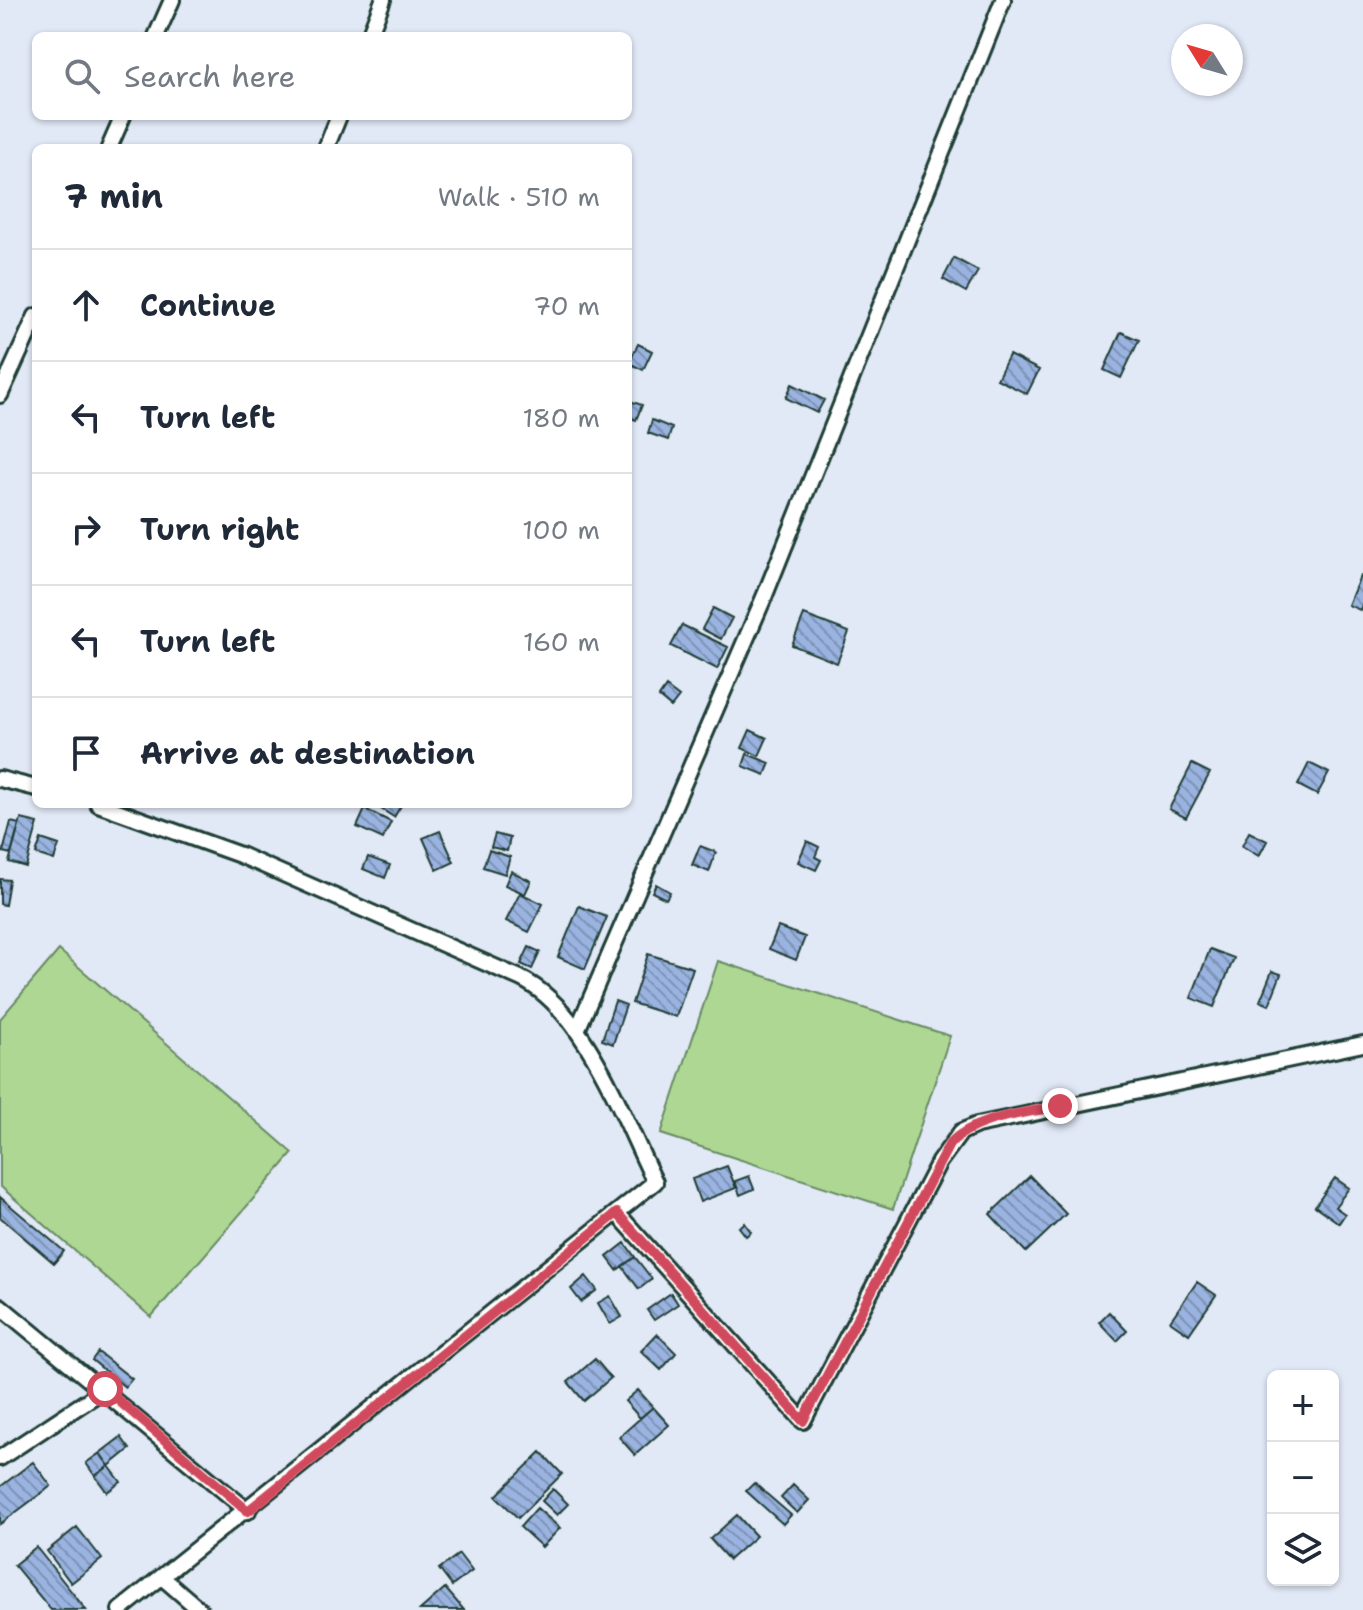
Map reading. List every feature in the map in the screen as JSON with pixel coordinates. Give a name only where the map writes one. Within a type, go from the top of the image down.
[{"type":"street","points":[[158,32],[172,0]]},
{"type":"street","points":[[371,32],[383,0]]},
{"type":"street","points":[[578,1028],[765,595],[1003,0]]},
{"type":"street","points":[[111,144],[121,120]]},
{"type":"street","points":[[328,144],[337,120]]},
{"type":"street","points":[[0,395],[32,325]]},
{"type":"street","points":[[0,779],[32,787]]},
{"type":"street","points":[[109,808],[240,855],[520,978],[547,993],[578,1028],[655,1182],[248,1511],[120,1610]]},
{"type":"street","points":[[617,1213],[803,1421],[939,1162],[961,1132],[977,1125],[1060,1106],[1363,1044]]},
{"type":"street","points":[[0,1306],[105,1389],[248,1511]]},
{"type":"street","points":[[0,1458],[105,1389]]},
{"type":"street","points":[[163,1578],[200,1610]]},
{"type":"green space","points":[[59,950],[293,1153],[151,1317],[0,1186],[0,1019]]},
{"type":"green space","points":[[718,961],[950,1036],[893,1209],[661,1134]]},
{"type":"building","points":[[954,258],[978,271],[966,292],[943,279]]},
{"type":"building","points":[[1121,332],[1139,340],[1121,378],[1104,370]]},
{"type":"building","points":[[638,344],[652,351],[643,370],[632,364]]},
{"type":"building","points":[[1009,355],[1039,370],[1027,394],[997,379]]},
{"type":"building","points":[[792,384],[824,400],[817,413],[786,398]]},
{"type":"building","points":[[632,402],[642,405],[636,420],[632,418]]},
{"type":"building","points":[[652,420],[672,428],[668,440],[648,433]]},
{"type":"building","points":[[1360,576],[1363,577],[1363,603],[1360,610],[1348,605]]},
{"type":"building","points":[[713,608],[732,618],[721,639],[702,629]]},
{"type":"building","points":[[804,615],[849,632],[837,663],[792,645]]},
{"type":"building","points":[[682,625],[728,647],[717,669],[671,646]]},
{"type":"building","points":[[666,687],[679,697],[671,707],[659,697]]},
{"type":"building","points":[[750,730],[767,738],[759,756],[742,748]]},
{"type":"building","points":[[747,754],[770,763],[765,775],[743,766]]},
{"type":"building","points":[[1309,763],[1329,773],[1317,795],[1298,785]]},
{"type":"building","points":[[1192,764],[1210,773],[1186,818],[1169,809]]},
{"type":"building","points":[[382,808],[400,808],[394,817]]},
{"type":"building","points":[[365,809],[391,822],[383,839],[357,827]]},
{"type":"building","points":[[21,819],[38,823],[26,867],[9,862]]},
{"type":"building","points":[[11,822],[19,824],[11,854],[3,852]]},
{"type":"building","points":[[440,831],[454,862],[437,870],[423,838]]},
{"type":"building","points":[[1249,832],[1267,841],[1259,856],[1242,846]]},
{"type":"building","points":[[495,834],[510,838],[507,851],[491,847]]},
{"type":"building","points":[[41,839],[59,845],[54,860],[36,854]]},
{"type":"building","points":[[807,841],[819,847],[815,857],[821,860],[816,870],[798,862]]},
{"type":"building","points":[[700,846],[716,852],[709,872],[692,865]]},
{"type":"building","points":[[489,850],[510,857],[505,874],[483,867]]},
{"type":"building","points":[[368,857],[390,865],[385,878],[363,869]]},
{"type":"building","points":[[511,871],[531,881],[525,894],[505,885]]},
{"type":"building","points":[[0,879],[9,880],[5,905],[0,904]]},
{"type":"building","points":[[656,884],[670,892],[666,899],[652,892]]},
{"type":"building","points":[[520,893],[543,904],[529,932],[506,921]]},
{"type":"building","points":[[579,906],[607,917],[585,969],[558,957]]},
{"type":"building","points":[[778,927],[805,937],[796,960],[769,949]]},
{"type":"building","points":[[529,947],[540,952],[532,969],[521,964]]},
{"type":"building","points":[[1210,949],[1234,958],[1214,1007],[1191,998]]},
{"type":"building","points":[[648,954],[693,968],[676,1017],[632,1003]]},
{"type":"building","points":[[1272,971],[1281,974],[1269,1005],[1260,1001]]},
{"type":"building","points":[[615,1001],[626,1005],[613,1044],[602,1040]]},
{"type":"building","points":[[727,1166],[736,1188],[700,1202],[692,1179]]},
{"type":"building","points":[[749,1176],[754,1189],[740,1195],[735,1181]]},
{"type":"building","points":[[1030,1176],[1066,1214],[1026,1252],[990,1214]]},
{"type":"building","points":[[1335,1178],[1349,1188],[1335,1207],[1345,1214],[1339,1223],[1315,1206]]},
{"type":"building","points":[[0,1197],[64,1251],[54,1263],[0,1217]]},
{"type":"building","points":[[745,1223],[751,1232],[746,1236],[739,1227]]},
{"type":"building","points":[[625,1243],[635,1257],[617,1270],[607,1257]]},
{"type":"building","points":[[635,1257],[652,1279],[639,1289],[622,1266]]},
{"type":"building","points":[[586,1276],[597,1290],[581,1302],[571,1289]]},
{"type":"building","points":[[1197,1282],[1216,1295],[1189,1334],[1170,1321]]},
{"type":"building","points":[[671,1293],[678,1304],[654,1320],[647,1310]]},
{"type":"building","points":[[610,1296],[622,1317],[610,1324],[598,1303]]},
{"type":"building","points":[[1109,1312],[1127,1331],[1117,1341],[1099,1322]]},
{"type":"building","points":[[657,1334],[676,1353],[661,1370],[641,1351]]},
{"type":"building","points":[[98,1352],[132,1379],[125,1387],[92,1360]]},
{"type":"building","points":[[595,1359],[611,1378],[584,1401],[568,1382]]},
{"type":"building","points":[[638,1390],[653,1407],[640,1418],[625,1401]]},
{"type":"building","points":[[653,1407],[669,1425],[635,1455],[619,1437]]},
{"type":"building","points":[[121,1437],[130,1449],[109,1466],[100,1453]]},
{"type":"building","points":[[541,1452],[562,1474],[518,1518],[496,1496]]},
{"type":"building","points":[[100,1453],[109,1466],[95,1476],[86,1463]]},
{"type":"building","points":[[33,1462],[51,1486],[0,1524],[0,1487]]},
{"type":"building","points":[[109,1466],[121,1482],[107,1492],[95,1476]]},
{"type":"building","points":[[754,1483],[791,1515],[783,1524],[746,1491]]},
{"type":"building","points":[[793,1485],[809,1500],[797,1513],[781,1498]]},
{"type":"building","points":[[553,1489],[568,1504],[557,1515],[542,1501]]},
{"type":"building","points":[[537,1508],[560,1528],[542,1547],[520,1527]]},
{"type":"building","points":[[737,1515],[756,1536],[729,1560],[710,1539]]},
{"type":"building","points":[[77,1527],[102,1559],[71,1583],[47,1551]]},
{"type":"building","points":[[36,1547],[86,1610],[51,1610],[14,1565]]},
{"type":"building","points":[[459,1554],[472,1571],[452,1586],[439,1569]]},
{"type":"building","points":[[445,1588],[464,1610],[420,1610]]},
{"type":"route","points":[[105,1389],[248,1511],[617,1213],[803,1421],[950,1143],[961,1132],[977,1125],[1060,1106]]}]
